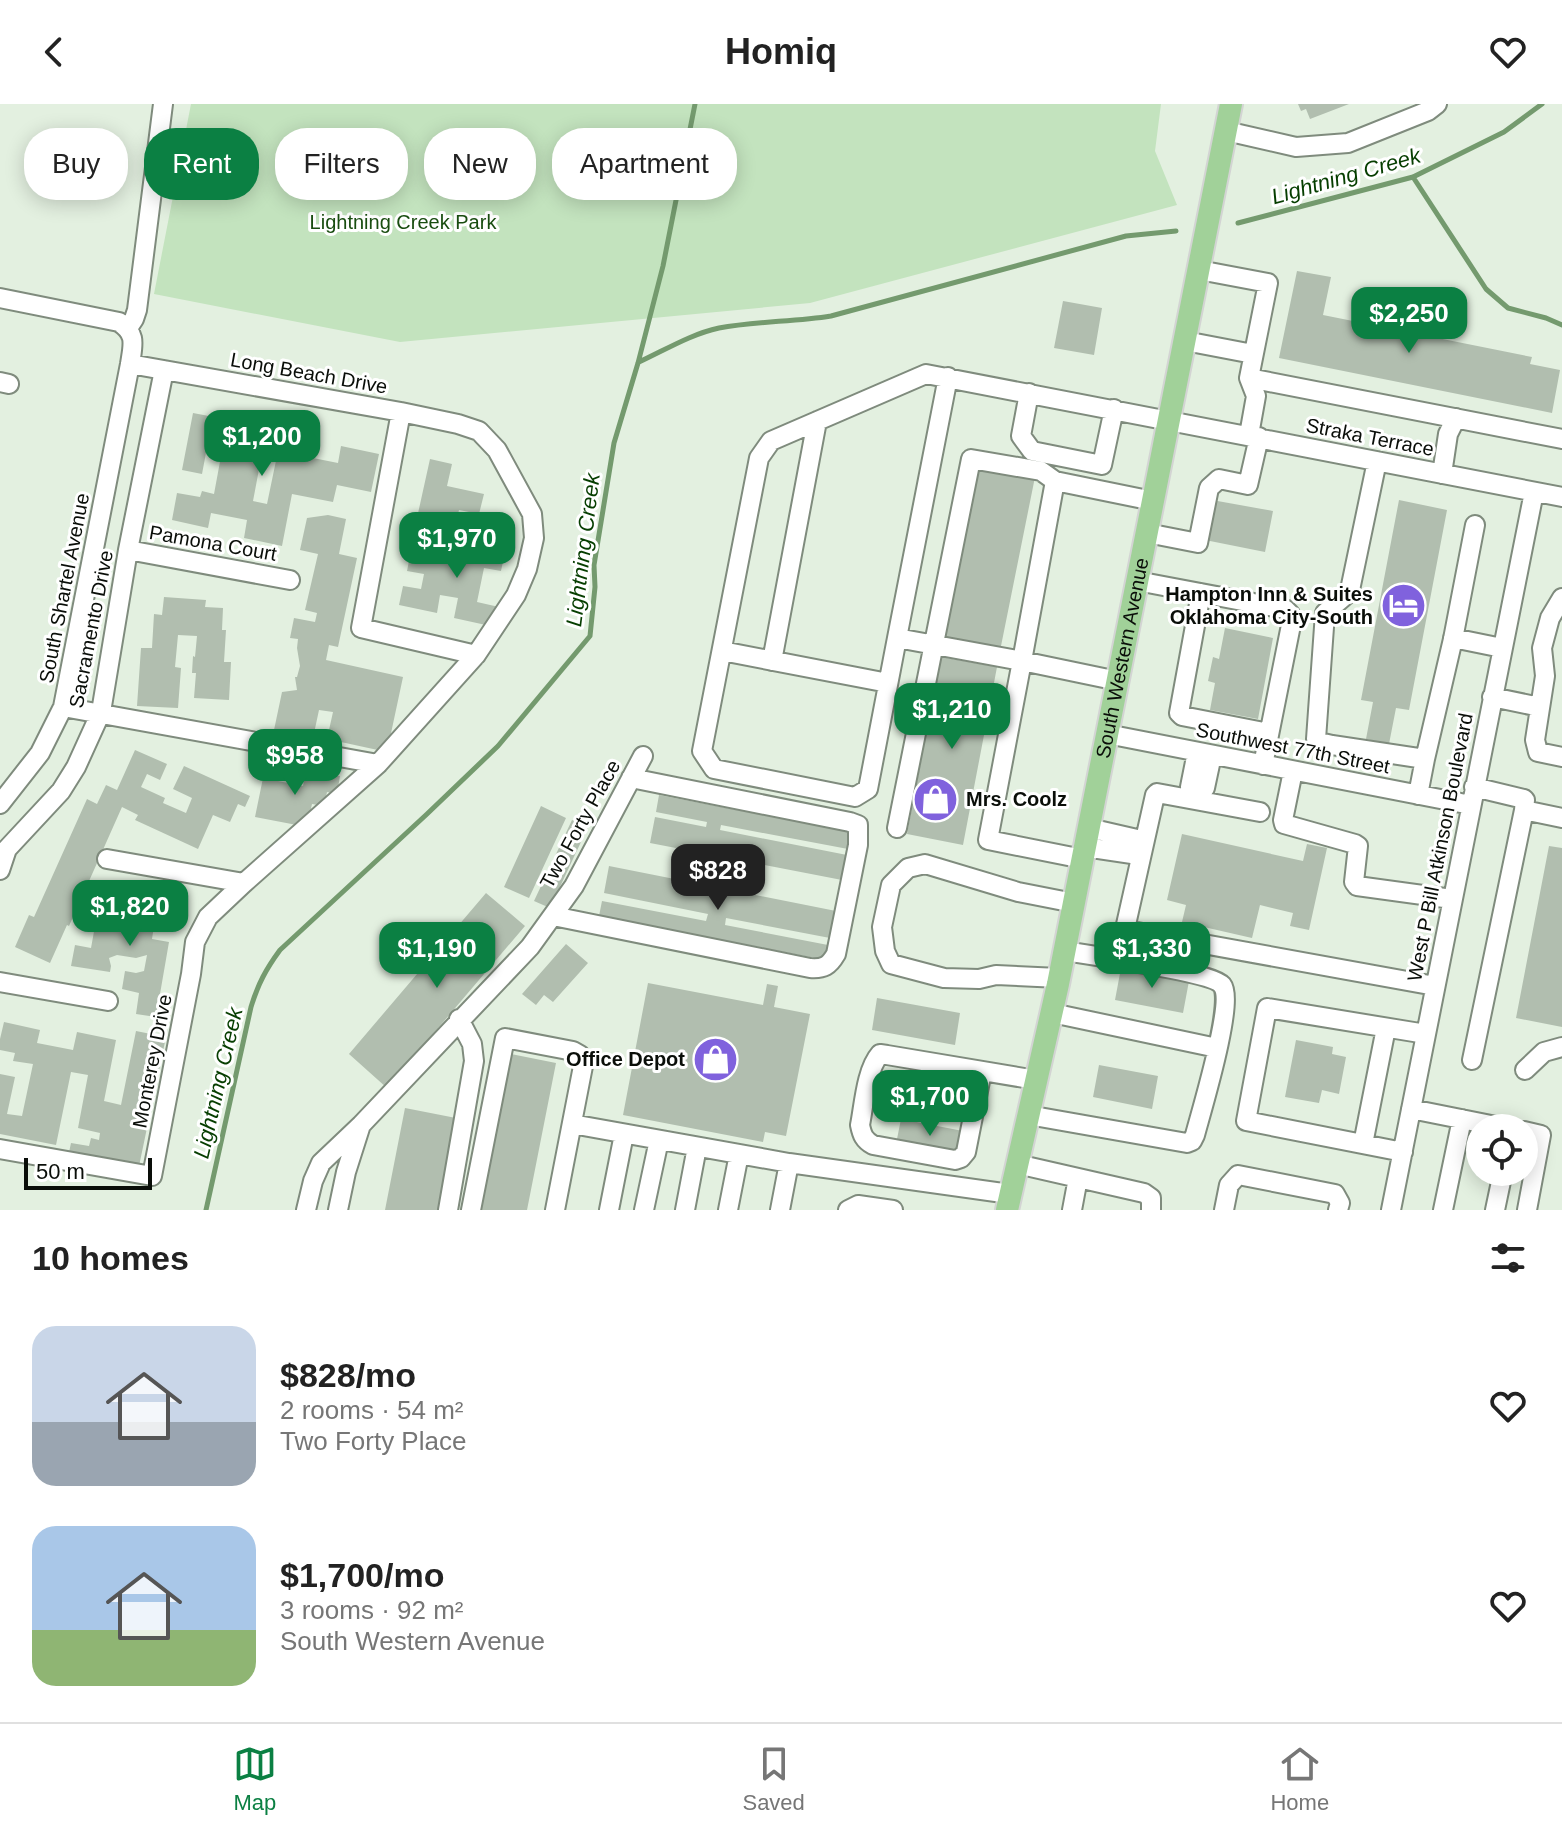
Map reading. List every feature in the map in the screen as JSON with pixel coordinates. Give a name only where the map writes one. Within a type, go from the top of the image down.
[{"type":"main road","name":"South Western Avenue","points":[[1009,1202],[1065,951],[1231,104]]},
{"type":"street","points":[[0,298],[119,322],[128,328],[137,310],[163,104]]},
{"type":"street","points":[[1226,131],[1296,147],[1348,143],[1428,111],[1437,104]]},
{"type":"street","points":[[1147,533],[1198,543],[1209,488],[1219,479],[1248,485],[1256,396],[1249,378],[1268,283],[1199,270]]},
{"type":"street","name":"South Shartel Avenue","points":[[0,804],[40,753],[63,707],[130,364],[133,338],[128,328]]},
{"type":"street","points":[[1185,341],[1253,354]]},
{"type":"street","name":"Long Beach Drive","points":[[130,364],[401,412],[479,431]]},
{"type":"street","name":"Sacramento Drive","points":[[0,870],[7,849],[61,791],[76,767],[101,712],[128,550],[164,370]]},
{"type":"street","name":"Straka Terrace","points":[[948,377],[868,789],[855,797],[714,769],[702,751],[759,458],[771,441],[926,374],[948,377],[1254,436],[1562,497]]},
{"type":"street","points":[[1249,378],[1562,439]]},
{"type":"street","points":[[1029,393],[1021,436],[1032,451],[1102,465]]},
{"type":"street","points":[[1098,490],[1114,409]]},
{"type":"street","points":[[401,412],[361,628],[476,655]]},
{"type":"street","points":[[1442,474],[1448,434],[1456,418]]},
{"type":"street","points":[[772,661],[817,421]]},
{"type":"street","name":"Monterey Drive","points":[[0,1149],[152,1176],[195,942],[208,917],[378,764],[476,655],[516,595],[527,569],[534,538],[532,514],[497,450],[479,431]]},
{"type":"street","points":[[897,828],[971,459],[1041,471],[1055,481],[1153,501]]},
{"type":"street","points":[[1377,461],[1350,590],[1325,613],[1316,739],[1332,745],[1425,759]]},
{"type":"street","points":[[1055,481],[988,840],[1085,845],[1132,854],[1142,849]]},
{"type":"street","name":"West P Bill Atkinson Boulevard","points":[[1391,1210],[1534,492]]},
{"type":"street","points":[[1418,795],[1475,525]]},
{"type":"street","name":"Pamona Court","points":[[128,550],[290,580]]},
{"type":"street","points":[[1137,581],[1285,609],[1290,614],[1292,620],[1263,765]]},
{"type":"street","points":[[1201,593],[1179,713],[1269,733]]},
{"type":"street","points":[[1562,598],[1550,618],[1542,648],[1545,676],[1535,740],[1538,752],[1562,757]]},
{"type":"street","points":[[897,638],[1118,681]]},
{"type":"street","points":[[1453,638],[1502,648]]},
{"type":"street","points":[[722,651],[888,683]]},
{"type":"street","points":[[1492,697],[1540,707]]},
{"type":"street","points":[[63,707],[378,764]]},
{"type":"street","name":"Southwest 77th Street","points":[[1107,734],[1418,795],[1524,799],[1524,810]]},
{"type":"street","points":[[1195,799],[1190,787],[1204,754]]},
{"type":"street","name":"Two Forty Place","points":[[306,1210],[321,1163],[530,947],[574,886],[643,756]]},
{"type":"street","points":[[1293,771],[1284,824],[1358,846],[1354,882],[1357,886],[1452,899]]},
{"type":"street","points":[[553,916],[810,968],[821,969],[830,965],[836,954],[858,845],[858,825],[631,778]]},
{"type":"street","points":[[1260,812],[1157,793],[1125,929],[1435,986]]},
{"type":"street","points":[[1472,1060],[1524,810],[1562,818]]},
{"type":"street","points":[[107,859],[244,883]]},
{"type":"street","points":[[1059,978],[996,975],[979,979],[944,978],[891,964],[885,951],[882,927],[891,885],[908,868],[925,864],[1018,892],[1074,903]]},
{"type":"street","points":[[1028,1115],[1187,1143],[1195,1135],[1217,1048],[1226,995],[1221,984],[1188,972],[1065,951]]},
{"type":"street","points":[[0,982],[108,1001]]},
{"type":"street","points":[[1403,1152],[1246,1121],[1267,1008],[1426,1034]]},
{"type":"street","points":[[1052,1013],[1217,1048]]},
{"type":"street","points":[[448,1210],[474,1061],[472,1044],[459,1019]]},
{"type":"street","points":[[1363,1144],[1386,1028]]},
{"type":"street","points":[[471,1210],[505,1038],[573,1051],[584,1061],[555,1210]]},
{"type":"street","points":[[1525,1070],[1544,1052],[1562,1047]]},
{"type":"street","points":[[982,1071],[966,1152],[961,1158],[955,1160],[873,1145],[861,1134],[871,1071],[880,1054],[982,1071],[1036,1080]]},
{"type":"street","points":[[1411,1109],[1466,1120]]},
{"type":"street","points":[[1443,1210],[1462,1119]]},
{"type":"street","points":[[572,1124],[1009,1202]]},
{"type":"street","name":"Two Forty Place","points":[[338,1210],[361,1125]]},
{"type":"street","points":[[609,1210],[624,1134]]},
{"type":"street","points":[[644,1210],[659,1140]]},
{"type":"street","points":[[685,1210],[697,1147]]},
{"type":"street","points":[[728,1210],[739,1154]]},
{"type":"street","points":[[780,1210],[789,1163]]},
{"type":"street","points":[[1017,1164],[1144,1193],[1151,1198],[1151,1210]]},
{"type":"street","points":[[1224,1210],[1229,1185],[1238,1175],[1335,1194],[1340,1203],[1338,1210]]},
{"type":"street","points":[[1072,1210],[1078,1178]]},
{"type":"street","points":[[1495,1210],[1500,1186]]},
{"type":"street","points":[[1527,1210],[1531,1186]]},
{"type":"street","points":[[848,1210],[858,1205],[869,1205],[893,1210]]},
{"type":"green space","name":"Lightning Creek Park","points":[[191,104],[1161,104],[1155,151],[1177,205],[810,303],[400,342],[154,294],[172,200],[259,200],[259,128],[186,128]]},
{"type":"building","points":[[1298,104],[1349,104],[1310,119],[1306,109],[1301,111]]},
{"type":"building","points":[[1297,271],[1331,277],[1323,315],[1532,357],[1530,364],[1560,370],[1552,413],[1279,358]]},
{"type":"building","points":[[1063,301],[1102,308],[1094,355],[1054,348]]},
{"type":"building","points":[[193,413],[267,427],[253,501],[267,504],[278,451],[338,463],[341,446],[379,454],[371,492],[337,485],[333,502],[292,494],[282,546],[244,538],[247,520],[211,513],[208,528],[172,520],[177,493],[200,497],[202,491],[214,494],[224,440],[209,437],[202,474],[182,470]]},
{"type":"building","points":[[430,459],[452,464],[447,486],[484,494],[479,514],[459,510],[451,544],[413,536]]},
{"type":"building","points":[[980,466],[1035,477],[1000,651],[945,640]]},
{"type":"building","points":[[1212,500],[1273,511],[1265,552],[1205,540]]},
{"type":"building","name":"Hampton Inn & Suites Oklahoma City-South","points":[[1399,500],[1447,510],[1409,710],[1396,708],[1389,744],[1366,739],[1373,702],[1361,700]]},
{"type":"building","points":[[328,515],[346,519],[339,554],[357,558],[338,647],[329,645],[326,660],[403,677],[387,752],[327,739],[333,712],[319,710],[313,738],[274,730],[282,692],[297,690],[295,677],[300,666],[298,639],[290,638],[294,618],[315,622],[317,613],[305,610],[318,554],[300,550],[307,518]]},
{"type":"building","points":[[489,530],[509,533],[501,571],[484,568],[477,602],[499,607],[495,627],[454,618],[458,598],[440,595],[437,613],[399,605],[403,586],[421,589],[424,574],[407,571],[411,551],[465,562],[468,542],[486,546]]},
{"type":"building","points":[[164,597],[206,600],[205,607],[223,608],[222,630],[226,630],[224,662],[231,662],[229,700],[194,698],[196,673],[192,673],[197,636],[178,635],[175,667],[181,668],[178,708],[137,706],[141,648],[152,648],[154,614],[162,615]]},
{"type":"building","points":[[1225,628],[1273,638],[1258,719],[1210,710],[1215,683],[1208,681],[1213,657],[1219,659]]},
{"type":"building","points":[[941,657],[997,667],[963,845],[907,834]]},
{"type":"building","points":[[135,750],[167,764],[160,780],[147,774],[141,787],[165,798],[163,803],[186,813],[192,798],[173,789],[184,766],[250,796],[245,807],[238,804],[230,822],[213,815],[198,849],[135,820],[138,815],[122,807],[50,963],[15,947],[29,915],[34,917],[87,799],[97,804],[106,785],[117,790]]},
{"type":"building","points":[[306,770],[340,776],[337,794],[327,792],[324,806],[312,804],[309,817],[304,816],[302,826],[255,817],[263,778],[303,786]]},
{"type":"building","points":[[659,795],[851,832],[848,849],[721,825],[720,830],[847,855],[842,880],[650,843],[655,817],[706,827],[707,822],[656,812]]},
{"type":"building","points":[[541,806],[566,818],[529,898],[504,887]]},
{"type":"building","points":[[572,820],[588,827],[550,908],[534,901]]},
{"type":"building","points":[[1182,834],[1303,861],[1307,844],[1327,848],[1309,930],[1290,926],[1293,913],[1260,905],[1252,938],[1182,922],[1186,905],[1167,900]]},
{"type":"building","points":[[1549,846],[1562,848],[1562,1027],[1516,1018]]},
{"type":"building","points":[[609,866],[836,911],[830,938],[726,918],[725,925],[828,945],[825,960],[599,916],[602,901],[706,921],[708,914],[604,893]]},
{"type":"building","points":[[101,893],[122,896],[118,916],[135,919],[138,902],[176,908],[173,928],[154,926],[152,939],[169,942],[156,1017],[136,1014],[139,993],[122,989],[125,971],[144,971],[147,955],[109,958],[110,972],[71,966],[75,945],[91,948]]},
{"type":"building","points":[[486,893],[525,926],[387,1088],[349,1054]]},
{"type":"building","points":[[566,944],[588,963],[553,1002],[544,995],[536,1005],[522,994]]},
{"type":"building","points":[[1121,968],[1189,981],[1183,1013],[1115,1000]]},
{"type":"building","points":[[648,983],[763,1005],[767,984],[778,986],[774,1007],[810,1014],[786,1136],[765,1132],[763,1142],[623,1115]]},
{"type":"building","points":[[877,998],[960,1013],[955,1045],[872,1030]]},
{"type":"building","points":[[4,1022],[40,1030],[37,1043],[73,1050],[77,1032],[116,1040],[104,1101],[121,1105],[136,1031],[166,1037],[138,1171],[68,1157],[71,1143],[89,1146],[91,1138],[99,1140],[100,1133],[78,1128],[88,1075],[71,1072],[56,1145],[0,1134],[0,1074],[15,1077],[7,1114],[22,1116],[33,1064],[13,1061],[15,1053],[0,1050]]},
{"type":"building","points":[[1296,1040],[1333,1047],[1332,1054],[1346,1057],[1339,1094],[1322,1090],[1319,1103],[1285,1097]]},
{"type":"building","points":[[511,1054],[556,1063],[527,1210],[481,1210]]},
{"type":"building","points":[[1099,1065],[1158,1076],[1152,1109],[1093,1097]]},
{"type":"building","points":[[405,1108],[456,1118],[438,1210],[385,1210]]},
{"type":"building","points":[[901,1119],[963,1131],[958,1156],[896,1144]]},
{"type":"waterway","name":"Lightning Creek","points":[[206,1210],[251,1007],[275,957],[498,746],[590,636],[594,565],[614,443],[663,266],[695,104]]},
{"type":"waterway","name":"Lightning Creek","points":[[1238,223],[1413,177],[1504,132],[1542,104]]},
{"type":"waterway","points":[[1413,177],[1486,289],[1508,308],[1562,325]]},
{"type":"waterway","name":"Lightning Creek","points":[[639,362],[688,338],[719,328],[831,316],[1126,236],[1176,231]]},
{"type":"place","name":"Hampton Inn & Suites Oklahoma City-South","points":[[1404,605]]},
{"type":"place","name":"Mrs. Coolz","points":[[935,799]]},
{"type":"place","name":"Office Depot","points":[[716,1059]]}]
